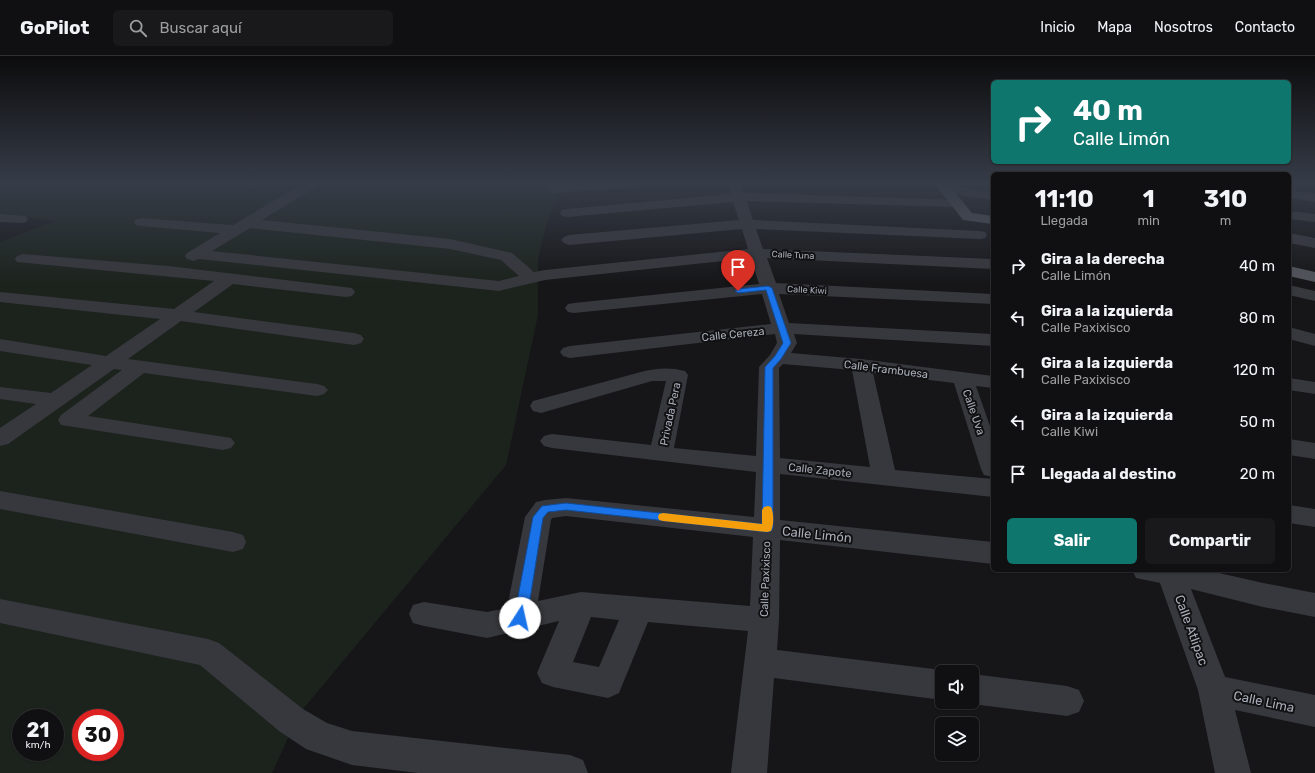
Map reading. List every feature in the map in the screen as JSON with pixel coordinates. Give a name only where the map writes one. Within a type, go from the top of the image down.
[{"type":"main road","points":[[972,217],[991,220]]},
{"type":"main road","points":[[1291,271],[1315,277]]},
{"type":"street","points":[[168,271],[257,217]]},
{"type":"street","name":"Calle Paxixisco","points":[[746,217],[787,343],[778,358],[769,367],[764,620],[749,773]]},
{"type":"street","points":[[968,217],[989,251]]},
{"type":"street","points":[[0,218],[21,220]]},
{"type":"street","points":[[141,222],[241,227],[450,244],[506,256],[516,266],[538,276]]},
{"type":"street","points":[[570,240],[748,224],[989,251]]},
{"type":"street","points":[[1291,238],[1315,243]]},
{"type":"street","name":"Calle Tuna","points":[[196,254],[499,286],[538,276],[757,253],[989,251]]},
{"type":"street","points":[[24,259],[168,271],[346,292]]},
{"type":"street","points":[[0,439],[229,279]]},
{"type":"street","name":"Calle Kiwi","points":[[574,308],[768,288],[991,299]]},
{"type":"street","points":[[1291,290],[1315,296]]},
{"type":"street","points":[[0,297],[177,315],[354,339]]},
{"type":"street","name":"Calle Cereza","points":[[570,352],[782,328],[991,340]]},
{"type":"street","points":[[1291,334],[1315,340]]},
{"type":"street","points":[[0,345],[109,362],[317,390]]},
{"type":"street","name":"Calle Frambuesa","points":[[778,358],[861,365],[991,382]]},
{"type":"street","points":[[861,365],[884,476]]},
{"type":"street","points":[[140,366],[69,420],[223,442]]},
{"type":"street","name":"Privada Pera","points":[[541,406],[648,376],[657,374],[678,374],[662,454]]},
{"type":"street","name":"Calle Uva","points":[[963,378],[991,463]]},
{"type":"street","points":[[0,393],[56,400]]},
{"type":"street","name":"Calle Zapote","points":[[552,441],[662,454],[991,488]]},
{"type":"street","points":[[1291,448],[1315,451]]},
{"type":"street","points":[[0,500],[233,542]]},
{"type":"street","name":"Calle Limón","points":[[520,618],[538,517],[545,509],[566,507],[991,553]]},
{"type":"street","points":[[1291,514],[1315,518]]},
{"type":"street","name":"Calle Atlipac","points":[[1162,572],[1214,690],[1233,773]]},
{"type":"street","points":[[1166,572],[1263,595],[1315,605]]},
{"type":"street","points":[[581,604],[553,673],[608,683],[638,609]]},
{"type":"street","points":[[424,614],[487,625],[581,604],[764,620]]},
{"type":"street","points":[[0,611],[208,653],[290,720],[318,737],[352,748],[570,773]]},
{"type":"street","points":[[759,662],[935,684]]},
{"type":"street","points":[[979,690],[1067,701]]},
{"type":"street","name":"Calle Lima","points":[[1214,690],[1315,711]]},
{"type":"shaded area","points":[[27,217],[549,217],[538,260],[538,315],[506,465],[299,714],[272,773],[0,773],[0,242],[55,221]]},
{"type":"slow traffic","points":[[663,517],[767,528],[768,510]]},
{"type":"route","points":[[520,618],[538,517],[545,509],[566,507],[767,528],[769,367],[778,358],[787,343],[768,288],[738,291]]}]
